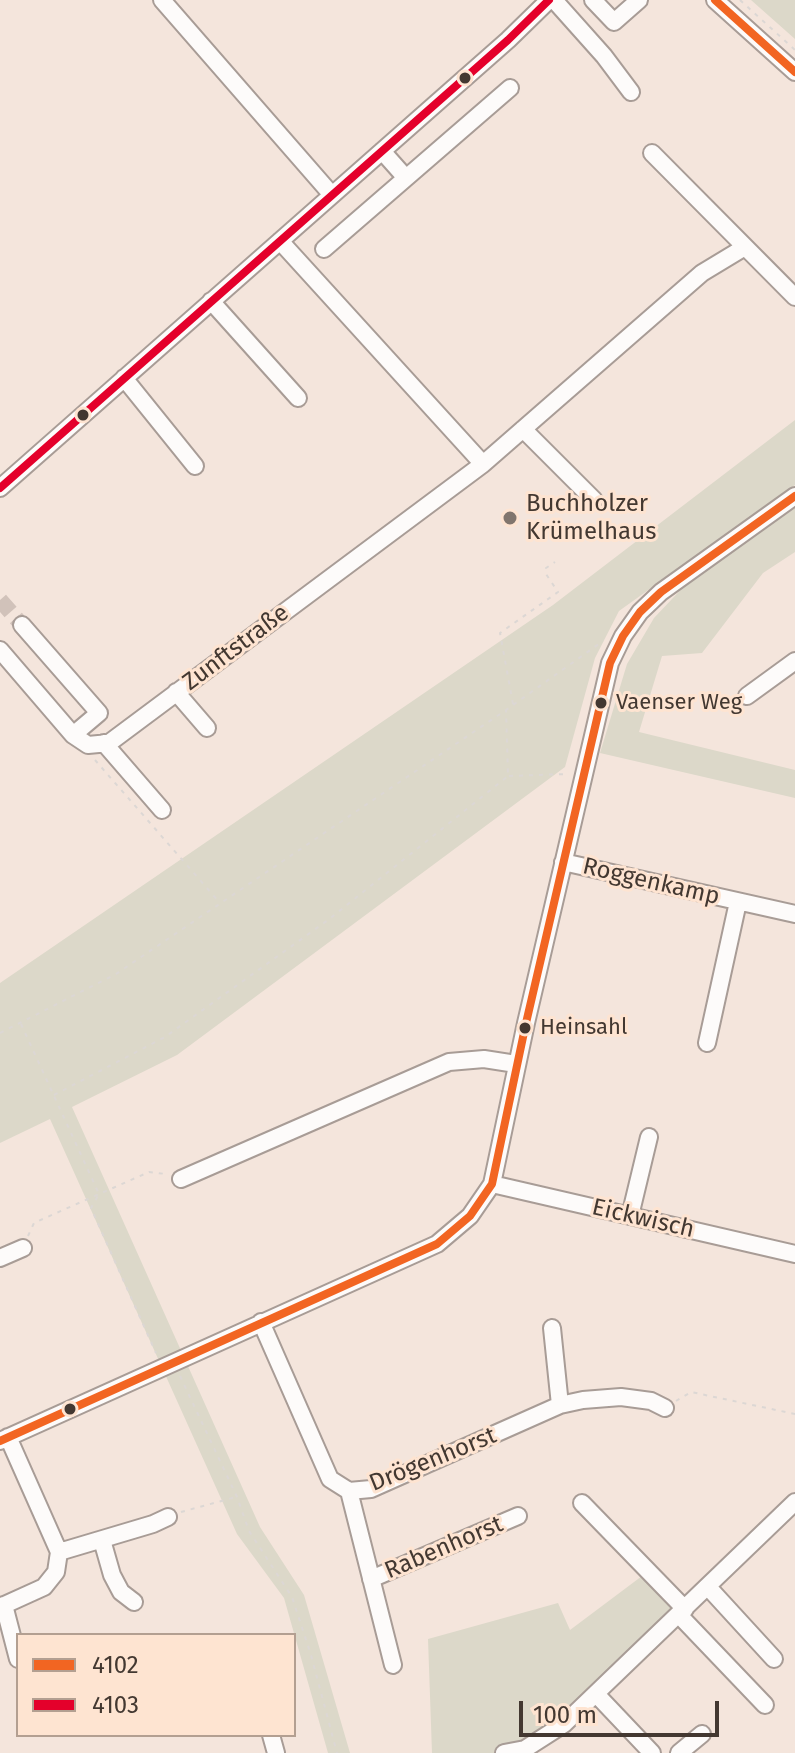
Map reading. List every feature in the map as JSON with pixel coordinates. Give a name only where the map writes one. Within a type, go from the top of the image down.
[{"type":"street","points":[[162,0],[332,195]]},
{"type":"street","points":[[0,488],[552,0],[604,56],[631,92]]},
{"type":"street","points":[[593,0],[614,22],[639,0]]},
{"type":"street","points":[[715,0],[795,72]]},
{"type":"street","points":[[324,249],[510,88]]},
{"type":"street","points":[[382,151],[406,178]]},
{"type":"street","points":[[652,153],[795,297]]},
{"type":"street","points":[[280,241],[483,464]]},
{"type":"street","name":"Zunftstraße","points":[[96,744],[109,743],[483,464],[702,273],[745,247]]},
{"type":"street","points":[[211,301],[298,398]]},
{"type":"street","points":[[124,378],[195,466]]},
{"type":"street","points":[[523,429],[594,500]]},
{"type":"street","points":[[16,1652],[2,1606],[44,1587],[56,1572],[59,1552],[4,1439],[437,1244],[470,1216],[492,1184],[516,1064],[610,663],[623,636],[640,612],[661,592],[795,496]]},
{"type":"street","points":[[22,625],[99,713],[73,735]]},
{"type":"street","points":[[0,650],[73,735],[96,744],[162,810]]},
{"type":"street","points":[[747,696],[795,661]]},
{"type":"street","points":[[176,692],[207,728]]},
{"type":"street","name":"Roggenkamp","points":[[563,862],[795,914]]},
{"type":"street","name":"Roggenkamp","points":[[707,1043],[738,902]]},
{"type":"street","points":[[181,1179],[449,1062],[484,1059],[516,1064]]},
{"type":"street","points":[[630,1216],[649,1137]]},
{"type":"street","name":"Eickwisch","points":[[492,1184],[795,1254]]},
{"type":"street","points":[[0,1258],[23,1248]]},
{"type":"street","name":"Drögenhorst","points":[[261,1322],[330,1479],[349,1491],[371,1489],[560,1405],[621,1397],[651,1401],[665,1408]]},
{"type":"street","points":[[552,1328],[560,1405]]},
{"type":"street","name":"Rabenhorst","points":[[349,1491],[393,1665]]},
{"type":"street","points":[[504,1753],[525,1749],[564,1724],[795,1502]]},
{"type":"street","points":[[582,1503],[765,1705]]},
{"type":"street","name":"Rabenhorst","points":[[371,1579],[518,1516]]},
{"type":"street","points":[[59,1552],[168,1517]]},
{"type":"street","points":[[102,1540],[112,1575],[121,1592],[134,1602]]},
{"type":"street","points":[[708,1587],[774,1659]]},
{"type":"street","points":[[596,1694],[652,1753]]},
{"type":"street","points":[[679,1753],[702,1734]]},
{"type":"path","points":[[740,0],[795,50]]},
{"type":"path","points":[[513,705],[500,633],[558,592],[546,574],[546,568],[555,562]]},
{"type":"path","points":[[0,1033],[116,974],[506,710],[598,642],[623,636]]},
{"type":"path","points":[[506,710],[508,776]]},
{"type":"path","points":[[96,744],[97,764],[221,904]]},
{"type":"path","points":[[54,1095],[165,1037],[328,920],[508,776],[583,774]]},
{"type":"path","points":[[21,1023],[99,1194]]},
{"type":"path","points":[[23,1248],[34,1223],[149,1172],[181,1179]]},
{"type":"path","points":[[99,1194],[91,1208],[237,1497],[249,1531],[292,1597],[337,1753]]},
{"type":"path","points":[[665,1408],[691,1392],[795,1414]]},
{"type":"path","points":[[168,1517],[200,1505],[237,1497]]},
{"type":"shaded area","points":[[751,0],[795,0],[795,39]]},
{"type":"shaded area","points":[[795,420],[795,485],[619,611],[595,658],[565,767],[177,1055],[72,1107],[260,1527],[304,1595],[350,1753],[328,1753],[284,1598],[237,1534],[50,1119],[0,1143],[0,983],[553,605]]},
{"type":"shaded area","points":[[795,508],[795,552],[763,573],[702,653],[662,656],[639,732],[795,770],[795,798],[600,753],[627,664],[654,618],[689,581]]},
{"type":"shaded area","points":[[650,1570],[685,1609],[564,1724],[504,1753],[432,1753],[428,1639],[558,1603],[570,1630]]},
{"type":"tunnel","points":[[0,600],[22,625]]},
{"type":"transit line","name":"4103","points":[[0,488],[508,40],[549,0]]},
{"type":"transit line","name":"4102","points":[[715,0],[795,72]]},
{"type":"transit line","name":"4102","points":[[0,1441],[437,1244],[470,1216],[492,1184],[526,1023],[610,663],[623,636],[640,612],[661,592],[795,496]]},
{"type":"place","name":"Buchholzer Krümelhaus","points":[[510,518]]},
{"type":"place","name":"Vaenser Weg","points":[[601,703]]},
{"type":"place","name":"Heinsahl","points":[[525,1028]]}]
